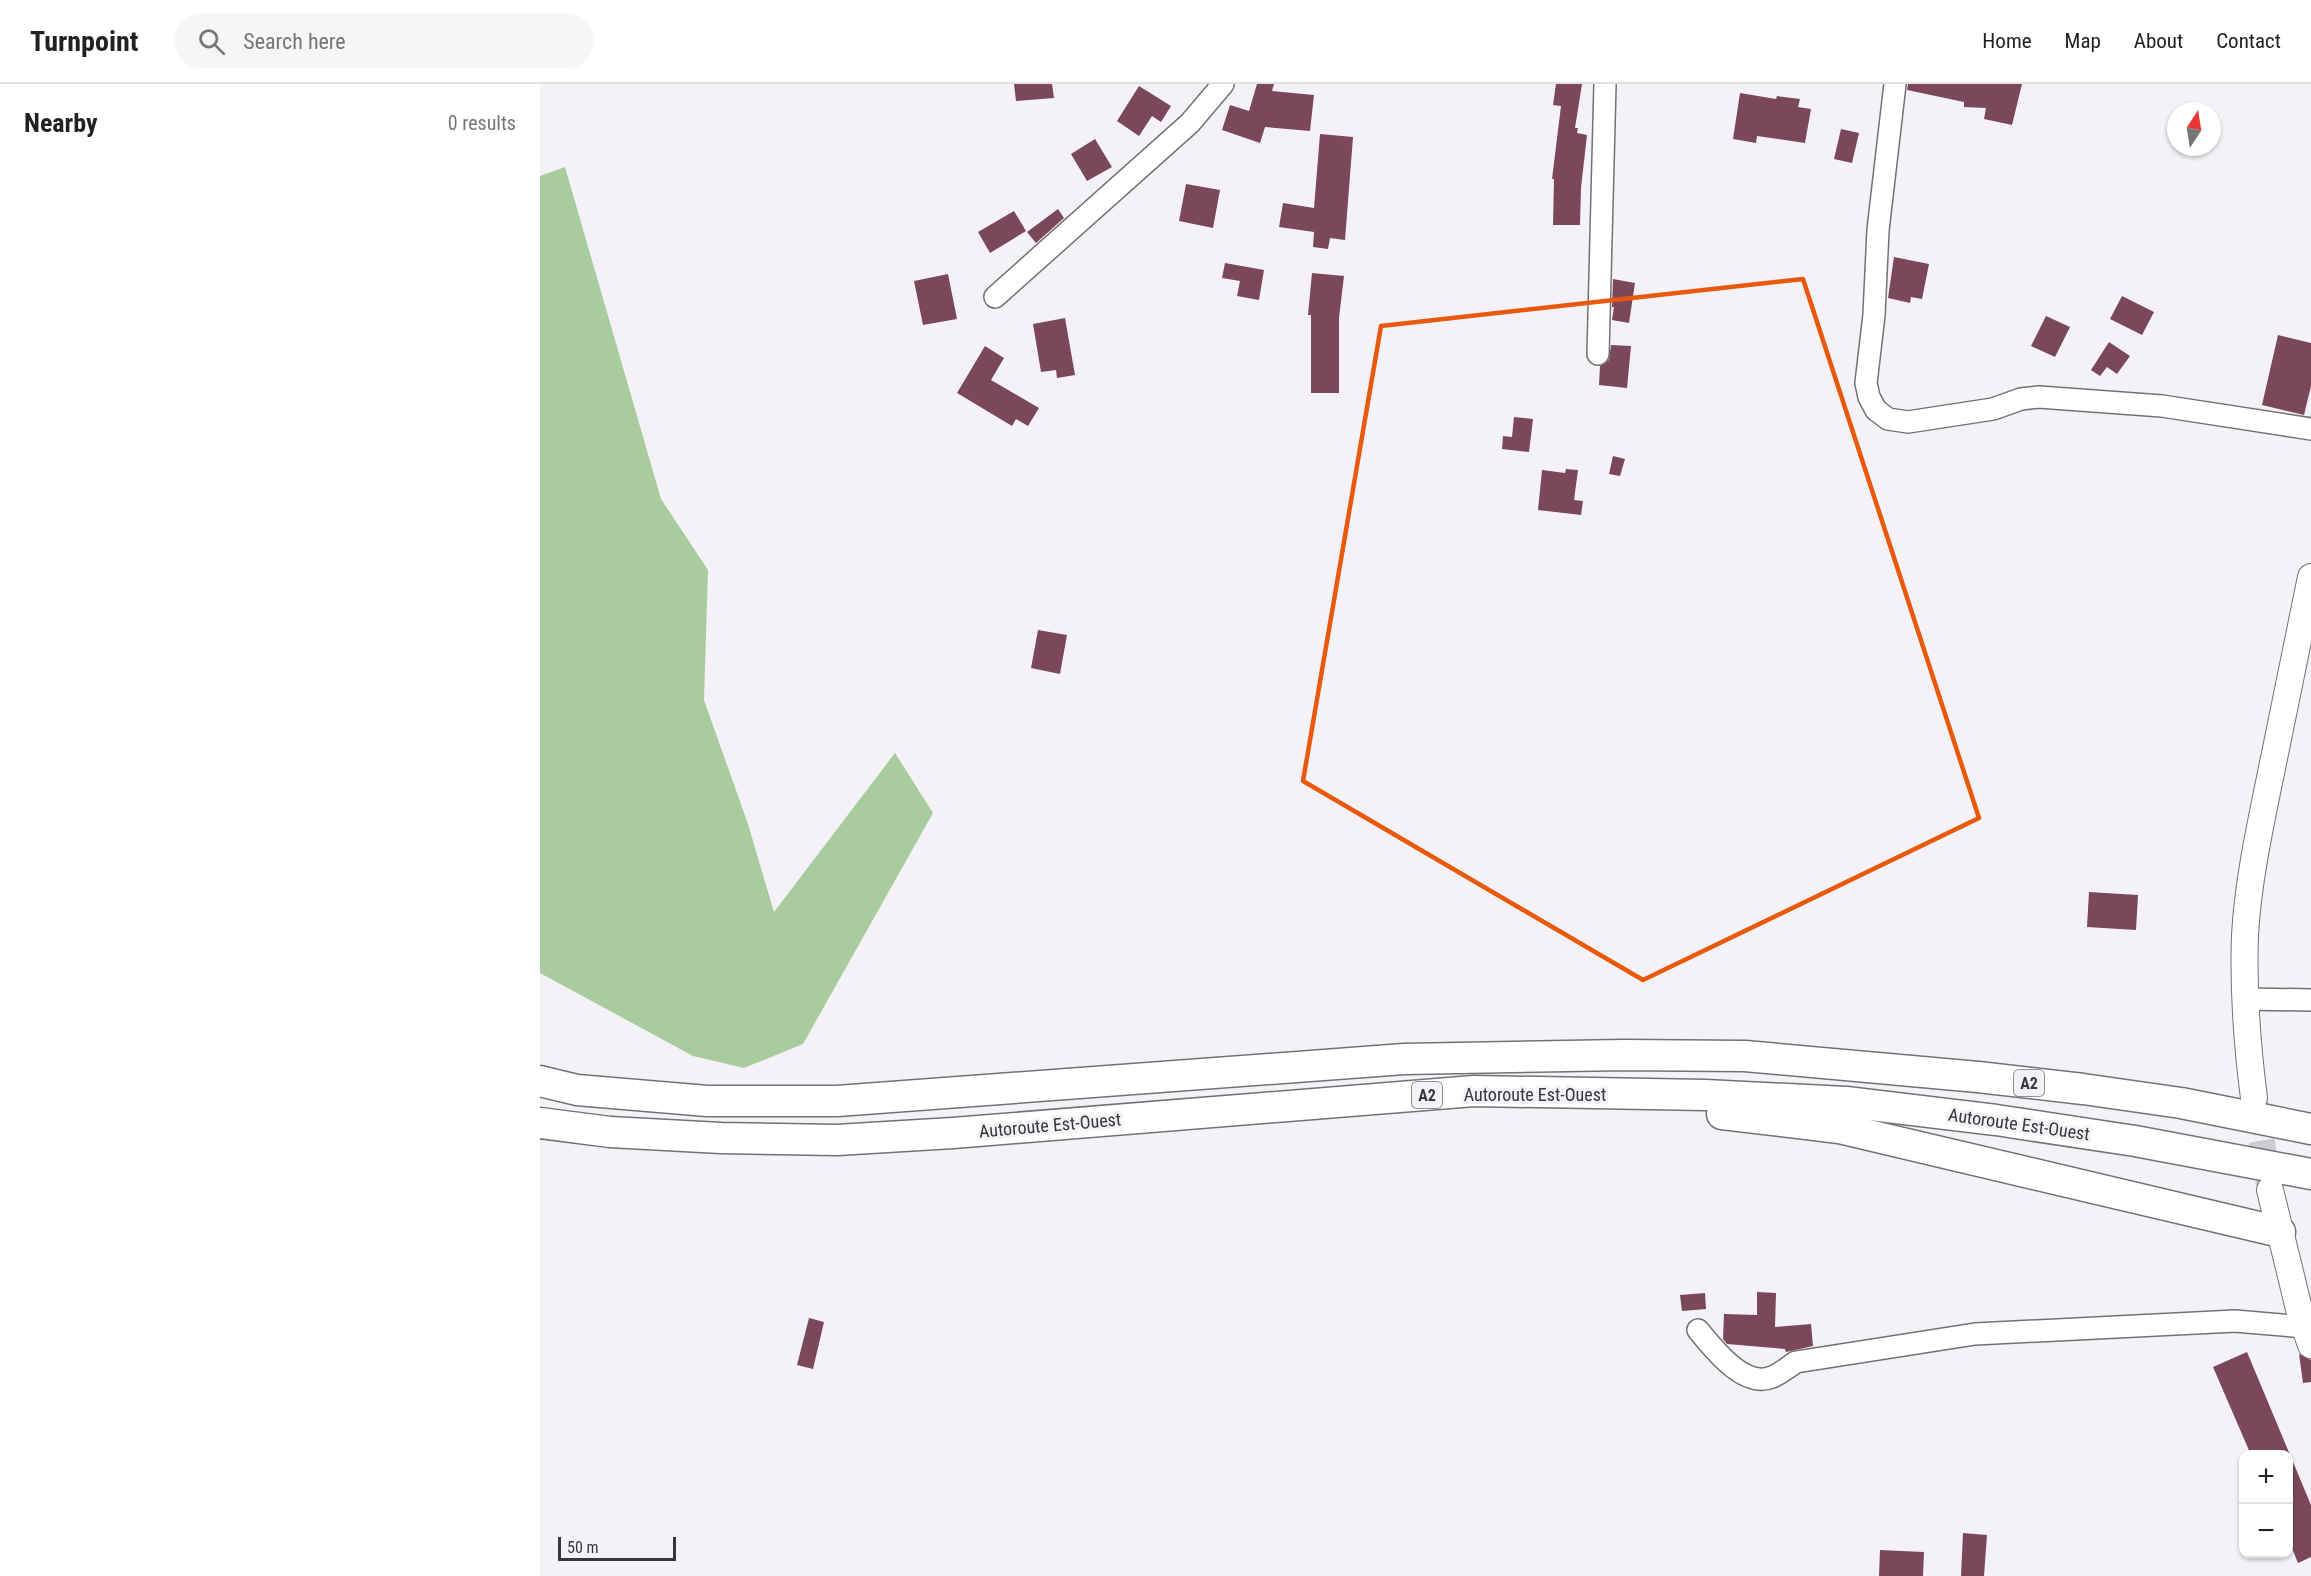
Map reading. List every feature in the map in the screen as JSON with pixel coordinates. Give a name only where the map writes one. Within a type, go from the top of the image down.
[{"type":"highway","name":"Autoroute Est-Ouest","points":[[540,1081],[577,1090],[707,1101],[837,1101],[1404,1059],[1623,1055],[1745,1056],[2083,1089],[2181,1103],[2311,1128]]},
{"type":"highway","name":"Autoroute Est-Ouest","points":[[540,1123],[610,1132],[721,1138],[837,1140],[952,1133],[1474,1091],[1705,1095],[1846,1102],[1996,1120],[2145,1143],[2311,1174]]},
{"type":"highway","points":[[1552,1094],[1839,1128],[2280,1232]]},
{"type":"main road","points":[[2254,1098],[2246,1037],[2245,935],[2258,835],[2311,577]]},
{"type":"main road","points":[[2270,1190],[2308,1336]]},
{"type":"street","points":[[995,297],[1190,123],[1223,84]]},
{"type":"street","points":[[1598,354],[1605,84]]},
{"type":"street","points":[[1895,84],[1878,230],[1874,315],[1866,383],[1869,397],[1876,410],[1888,419],[1908,422],[1994,408],[2021,399],[2039,397],[2162,406],[2311,429]]},
{"type":"street","points":[[2245,999],[2311,1000]]},
{"type":"street","points":[[1698,1330],[1727,1364],[1754,1378],[1771,1378],[1796,1362],[1975,1334],[2235,1321],[2308,1336]]},
{"type":"highlighted area","points":[[1803,279],[1979,818],[1643,980],[1303,781],[1381,326]]},
{"type":"green space","points":[[565,167],[661,499],[708,570],[704,700],[748,824],[774,912],[895,753],[933,813],[803,1044],[744,1068],[693,1056],[540,973],[540,176]]},
{"type":"building","points":[[1014,84],[1052,84],[1054,98],[1016,101]]},
{"type":"building","points":[[1257,84],[1274,84],[1272,91],[1314,95],[1310,131],[1265,127],[1260,143],[1222,130],[1230,105],[1249,111]]},
{"type":"building","points":[[1556,84],[1582,84],[1575,128],[1578,128],[1577,133],[1587,135],[1581,188],[1580,225],[1553,225],[1554,179],[1552,179],[1561,106],[1553,105]]},
{"type":"building","points":[[1908,84],[2022,84],[2012,125],[1984,119],[1986,108],[1964,107],[1964,102],[1907,90]]},
{"type":"building","points":[[1139,86],[1171,106],[1161,122],[1152,116],[1139,136],[1117,121]]},
{"type":"building","points":[[1740,93],[1776,99],[1777,96],[1800,99],[1798,107],[1811,109],[1805,143],[1757,136],[1756,143],[1733,139]]},
{"type":"building","points":[[1841,129],[1859,133],[1852,163],[1834,159]]},
{"type":"building","points":[[1320,134],[1353,137],[1345,240],[1330,238],[1328,249],[1313,247],[1314,232],[1279,227],[1283,203],[1314,208]]},
{"type":"building","points":[[1095,139],[1112,167],[1087,181],[1071,154]]},
{"type":"building","points":[[1186,184],[1220,190],[1213,228],[1179,221]]},
{"type":"building","points":[[1058,209],[1064,218],[1036,243],[1027,232]]},
{"type":"building","points":[[1014,211],[1026,231],[990,253],[978,232]]},
{"type":"building","points":[[1894,257],[1929,264],[1922,299],[1911,297],[1910,303],[1888,298]]},
{"type":"building","points":[[1225,263],[1264,270],[1259,300],[1237,296],[1240,281],[1222,278]]},
{"type":"building","points":[[1312,273],[1344,276],[1339,318],[1339,393],[1311,393],[1311,315],[1308,315]]},
{"type":"building","points":[[948,274],[957,319],[923,325],[914,281]]},
{"type":"building","points":[[1613,279],[1635,283],[1629,323],[1612,320]]},
{"type":"building","points":[[2122,296],[2154,312],[2142,335],[2110,319]]},
{"type":"building","points":[[2046,316],[2070,327],[2055,357],[2031,346]]},
{"type":"building","points":[[1065,318],[1075,375],[1057,378],[1056,370],[1041,372],[1033,324]]},
{"type":"building","points":[[2278,335],[2311,343],[2311,386],[2304,415],[2262,405]]},
{"type":"building","points":[[2109,342],[2130,356],[2117,374],[2107,367],[2100,376],[2091,370]]},
{"type":"building","points":[[1611,345],[1631,346],[1627,388],[1599,385],[1600,366],[1609,360]]},
{"type":"building","points":[[985,346],[1004,358],[991,380],[1039,408],[1028,426],[1016,419],[1012,426],[957,393]]},
{"type":"building","points":[[1514,417],[1533,419],[1529,452],[1502,449],[1503,436],[1512,437]]},
{"type":"building","points":[[1613,456],[1625,459],[1620,476],[1609,474]]},
{"type":"building","points":[[1566,469],[1578,470],[1574,500],[1583,501],[1581,515],[1538,510],[1542,470],[1565,473]]},
{"type":"building","points":[[1038,630],[1067,635],[1060,674],[1031,668]]},
{"type":"building","points":[[2089,892],[2138,895],[2136,930],[2087,927]]},
{"type":"building","points":[[1757,1292],[1776,1293],[1775,1327],[1811,1324],[1813,1346],[1786,1352],[1785,1349],[1727,1344],[1723,1339],[1724,1314],[1757,1315]]},
{"type":"building","points":[[1705,1293],[1706,1309],[1682,1311],[1680,1295]]},
{"type":"building","points":[[809,1318],[824,1322],[813,1369],[797,1365]]},
{"type":"building","points":[[2247,1352],[2288,1450],[2249,1450],[2213,1367]]},
{"type":"building","points":[[2299,1354],[2311,1360],[2311,1382],[2303,1383]]},
{"type":"building","points":[[2293,1462],[2311,1505],[2311,1557],[2298,1563],[2293,1551]]},
{"type":"building","points":[[1963,1533],[1987,1535],[1984,1576],[1961,1576]]},
{"type":"building","points":[[1880,1550],[1924,1552],[1923,1576],[1879,1576]]},
{"type":"tunnel","points":[[2255,1102],[2269,1184]]}]
